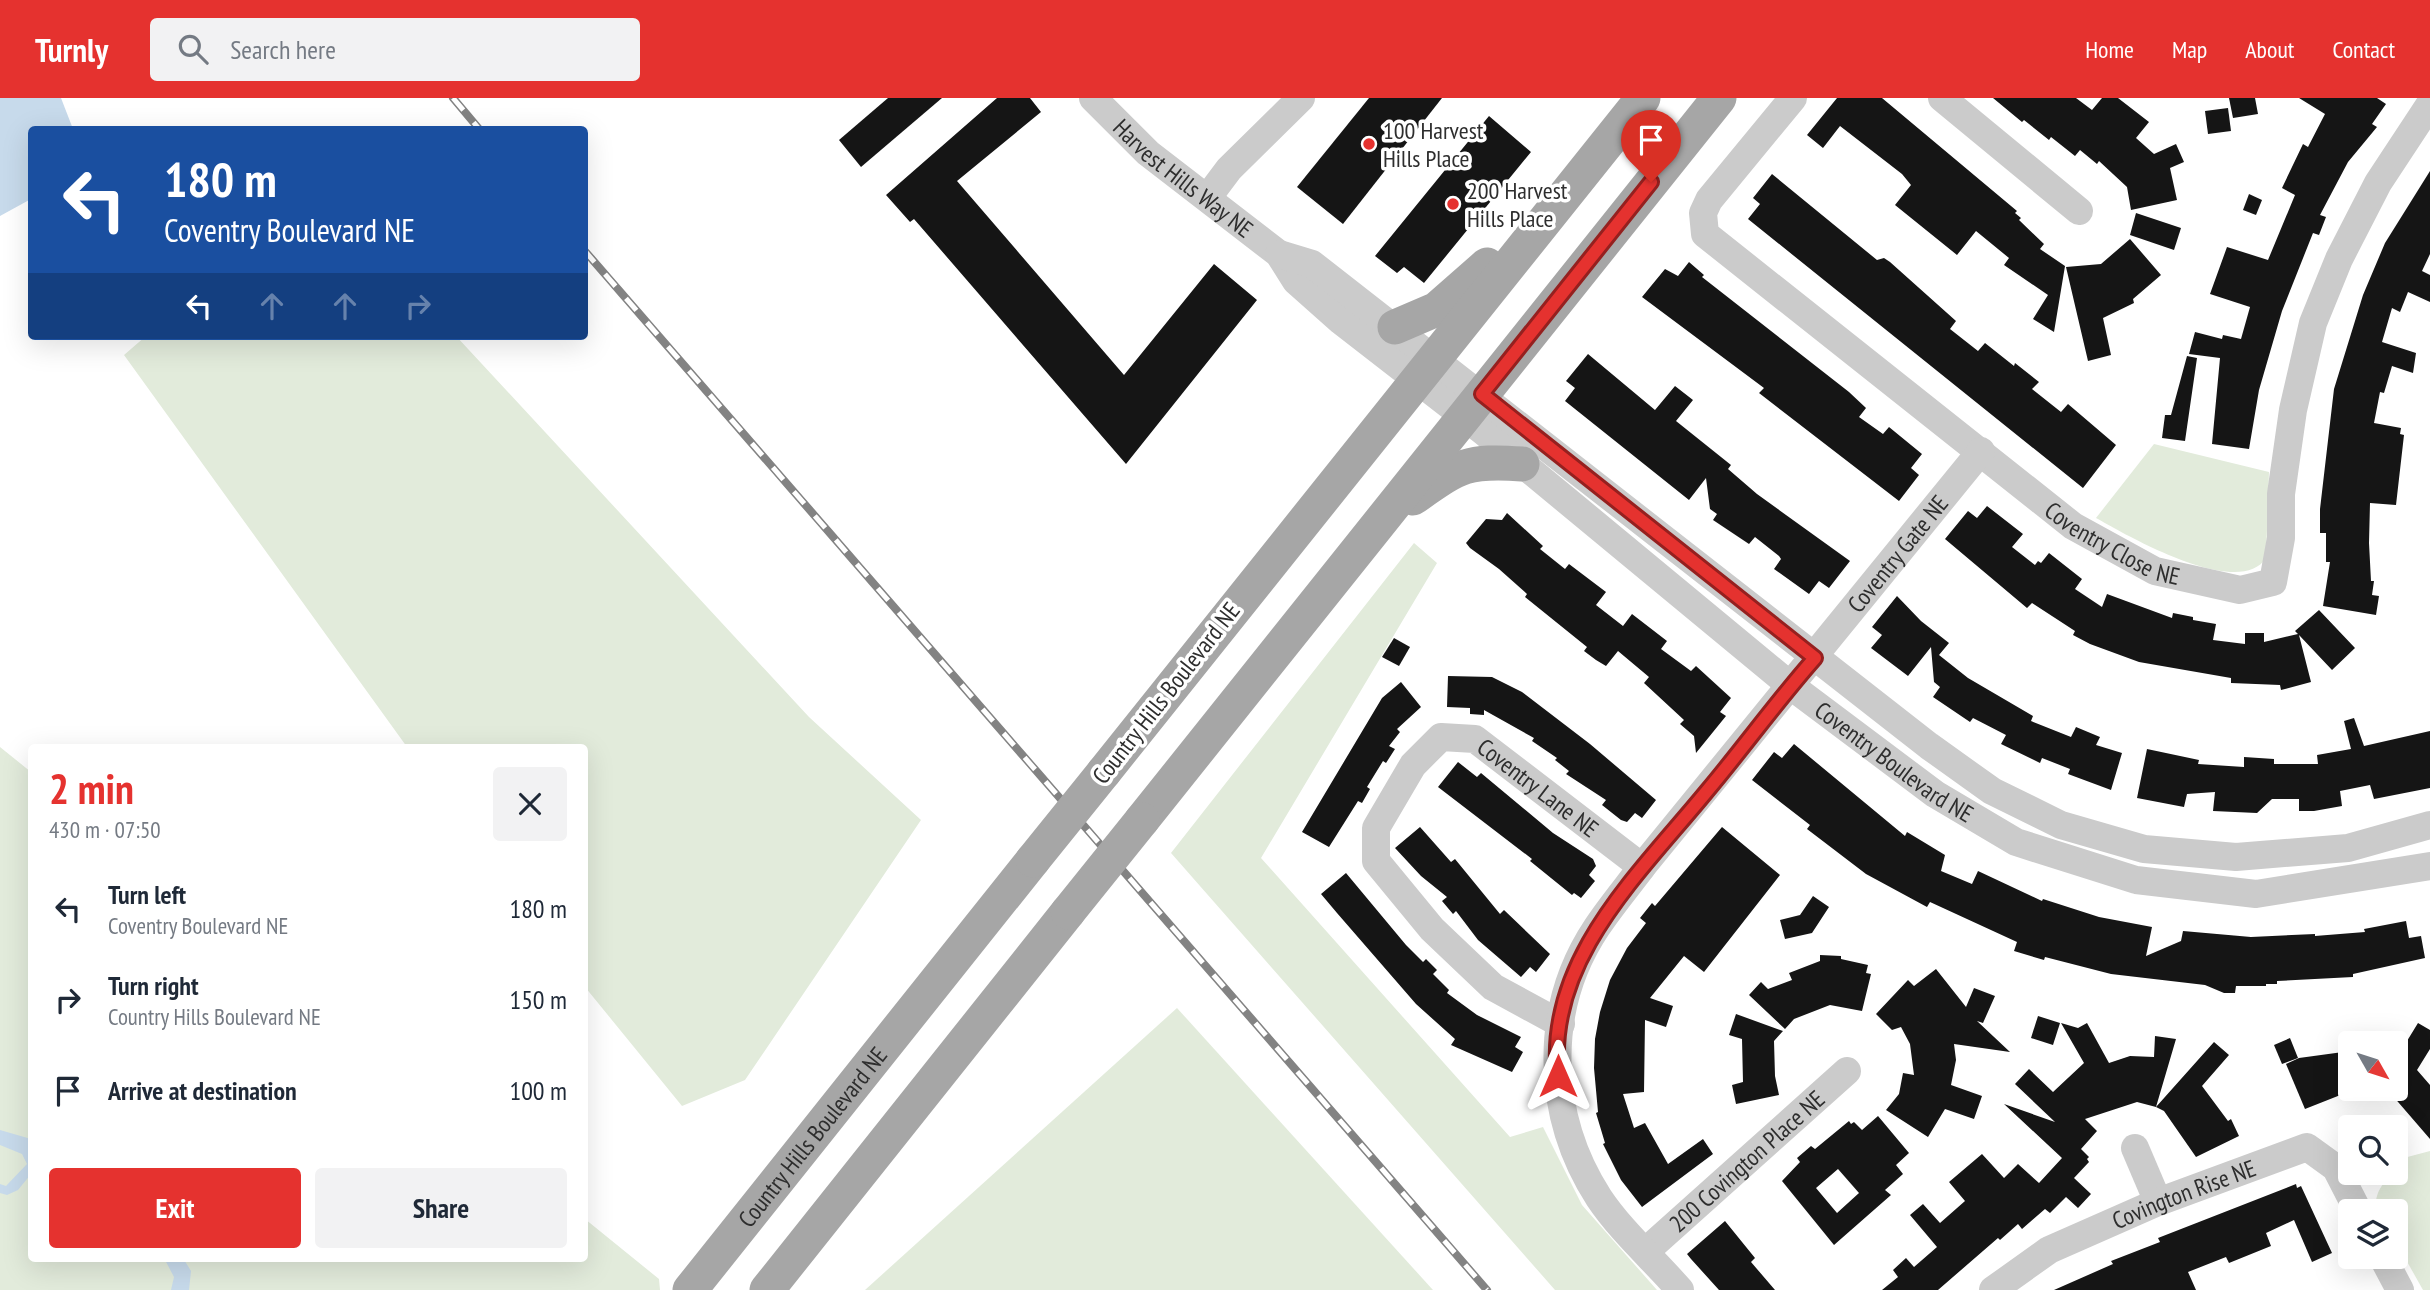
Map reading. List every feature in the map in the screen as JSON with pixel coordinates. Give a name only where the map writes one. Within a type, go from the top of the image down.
[{"type":"main road","name":"Country Hills Boulevard NE","points":[[690,1290],[1643,98]]},
{"type":"main road","points":[[766,1290],[1719,98]]},
{"type":"main road","points":[[1395,327],[1437,309],[1569,189]]},
{"type":"main road","points":[[1384,517],[1449,474],[1472,463],[1522,464]]},
{"type":"street","name":"Harvest Hills Way NE","points":[[1093,98],[1148,153],[1279,254],[1296,281],[1425,370]]},
{"type":"street","points":[[1208,197],[1229,169],[1301,98]]},
{"type":"street","name":"Coventry Close NE","points":[[1793,98],[1709,200],[1702,223],[1705,234],[2073,526],[2155,571],[2240,590],[2273,582],[2281,538],[2281,494],[2293,410],[2314,323],[2339,259],[2378,183],[2430,104]]},
{"type":"street","points":[[1942,98],[2079,211]]},
{"type":"street","name":"Harvest Hills Way NE","points":[[1279,254],[1312,264],[1395,327],[1425,370]]},
{"type":"street","name":"Coventry Boulevard NE","points":[[1425,370],[1992,791],[2061,825],[2144,849],[2236,857],[2348,848],[2430,825]]},
{"type":"street","name":"Coventry Boulevard NE","points":[[1473,405],[1522,464],[1791,686],[1935,794],[2016,842],[2136,880],[2256,894],[2422,868]]},
{"type":"street","name":"Coventry Gate NE","points":[[1680,1290],[1600,1199],[1570,1145],[1560,1099],[1555,1053],[1569,987],[1596,928],[1642,867],[1981,451]]},
{"type":"street","name":"Coventry Lane NE","points":[[1561,1024],[1493,987],[1432,929],[1376,860],[1376,828],[1413,765],[1440,737],[1475,739],[1642,867]]},
{"type":"street","points":[[2401,833],[2422,868]]},
{"type":"street","name":"200 Covington Place NE","points":[[1646,1251],[1847,1071]]},
{"type":"street","name":"Covington Rise NE","points":[[1993,1290],[2049,1250],[2158,1202],[2306,1147],[2338,1162]]},
{"type":"street","points":[[2135,1148],[2158,1202]]},
{"type":"street","points":[[2389,1269],[2400,1290]]},
{"type":"green space","points":[[141,340],[460,340],[809,717],[921,820],[745,1080],[682,1106],[588,991],[588,744],[405,744],[124,355]]},
{"type":"green space","points":[[2154,444],[2269,472],[2266,558],[2252,569],[2233,572],[2209,569],[2157,550],[2096,518]]},
{"type":"green space","points":[[1414,543],[1437,563],[1261,858],[1510,1137],[1543,1127],[1582,1205],[1657,1290],[1555,1290],[1171,853]]},
{"type":"green space","points":[[0,747],[28,770],[28,1262],[588,1262],[588,1221],[659,1279],[660,1290],[0,1290]]},
{"type":"green space","points":[[1177,1008],[1433,1290],[865,1290]]},
{"type":"green space","points":[[2430,1151],[2430,1290],[2423,1290],[2408,1263],[2408,1199],[2376,1199],[2383,1185],[2408,1185],[2408,1157]]},
{"type":"water","points":[[0,98],[61,98],[72,126],[28,126],[28,201],[0,216]]},
{"type":"water","points":[[0,1130],[28,1138],[28,1178],[18,1190],[7,1195],[0,1193],[0,1184],[6,1186],[27,1164],[22,1154],[0,1145]]},
{"type":"water","points":[[166,1262],[185,1262],[191,1271],[189,1290],[171,1290],[174,1277]]},
{"type":"building","points":[[888,98],[942,98],[861,167],[839,140]]},
{"type":"building","points":[[997,98],[1030,98],[1041,112],[957,181],[1124,375],[1214,264],[1257,300],[1126,464],[914,219],[910,222],[886,195]]},
{"type":"building","name":"100 Harvest Hills Place","points":[[1369,98],[1442,98],[1343,224],[1297,187]]},
{"type":"building","points":[[1837,98],[1882,98],[2017,211],[2015,213],[2021,218],[2019,220],[2044,244],[2040,249],[2065,266],[2054,332],[2033,319],[2048,295],[2004,265],[2009,258],[1976,231],[1957,255],[1895,205],[1911,185],[1902,174],[1840,126],[1823,148],[1807,135]]},
{"type":"building","points":[[1993,98],[2076,98],[2092,110],[2102,98],[2118,98],[2149,122],[2136,138],[2154,154],[2176,144],[2184,162],[2170,168],[2177,200],[2131,210],[2127,187],[2099,161],[2097,164],[2080,150],[2075,156],[2051,137],[2049,140],[2024,120],[2022,122]]},
{"type":"building","points":[[2229,98],[2255,98],[2258,114],[2233,118]]},
{"type":"building","points":[[2299,98],[2377,98],[2386,104],[2372,124],[2377,127],[2348,162],[2320,215],[2326,217],[2319,235],[2313,233],[2282,311],[2259,390],[2249,449],[2212,444],[2220,358],[2189,354],[2195,332],[2222,339],[2223,335],[2241,339],[2250,307],[2210,294],[2227,247],[2268,260],[2295,195],[2282,188],[2303,144],[2308,147],[2325,114]]},
{"type":"building","points":[[2228,108],[2231,131],[2208,134],[2205,111]]},
{"type":"building","name":"200 Harvest Hills Place","points":[[1489,116],[1531,152],[1424,283],[1404,267],[1397,273],[1375,256]]},
{"type":"building","points":[[2430,171],[2430,254],[2422,271],[2430,275],[2430,302],[2408,292],[2400,312],[2392,308],[2382,342],[2416,353],[2413,373],[2392,366],[2384,393],[2380,392],[2374,423],[2401,428],[2400,434],[2404,435],[2396,505],[2370,503],[2369,543],[2371,581],[2374,581],[2372,595],[2379,596],[2376,615],[2323,606],[2330,562],[2326,562],[2326,533],[2320,533],[2320,509],[2334,389],[2363,295],[2385,243]]},
{"type":"building","points":[[1772,174],[1877,260],[1884,258],[1890,262],[1956,321],[1950,329],[1978,351],[1985,343],[2014,366],[2015,363],[2039,382],[2032,389],[2061,412],[2068,404],[2116,445],[2083,488],[1748,219],[1760,204],[1753,198]]},
{"type":"building","points":[[2249,194],[2262,200],[2256,215],[2243,210]]},
{"type":"building","points":[[2136,213],[2181,228],[2174,250],[2130,235]]},
{"type":"building","points":[[2130,239],[2161,275],[2133,299],[2134,303],[2103,318],[2111,355],[2088,361],[2066,267],[2101,264]]},
{"type":"building","points":[[1689,262],[1704,275],[1702,277],[1849,392],[1866,408],[1859,417],[1883,434],[1889,427],[1922,454],[1911,468],[1919,475],[1899,501],[1759,393],[1764,388],[1642,297],[1665,269],[1678,276]]},
{"type":"building","points":[[1588,354],[1655,410],[1675,386],[1693,400],[1676,421],[1731,465],[1728,469],[1757,494],[1850,561],[1829,588],[1819,581],[1809,594],[1774,569],[1781,559],[1755,537],[1749,544],[1713,520],[1717,514],[1710,509],[1706,478],[1689,500],[1565,401],[1575,388],[1566,381]]},
{"type":"building","points":[[2187,356],[2197,358],[2185,441],[2162,438],[2165,415],[2171,415]]},
{"type":"building","points":[[1987,506],[2023,534],[2012,547],[2035,565],[2038,561],[2041,563],[2049,553],[2082,579],[2075,589],[2102,607],[2107,594],[2172,618],[2173,613],[2216,624],[2213,640],[2245,644],[2245,633],[2264,633],[2264,642],[2298,634],[2295,631],[2319,610],[2355,648],[2332,670],[2299,635],[2311,682],[2281,690],[2280,685],[2231,683],[2231,678],[2139,662],[2090,644],[2073,635],[2075,631],[2032,603],[2027,608],[1945,539],[1968,511],[1977,518]]},
{"type":"building","points":[[1507,513],[1543,546],[1540,549],[1565,569],[1569,564],[1606,592],[1596,605],[1623,626],[1632,614],[1667,641],[1661,649],[1691,671],[1696,666],[1731,698],[1720,712],[1726,716],[1696,753],[1694,736],[1680,724],[1684,720],[1644,683],[1649,677],[1618,651],[1606,666],[1596,660],[1584,651],[1587,647],[1525,597],[1527,594],[1466,543],[1486,519],[1502,520]]},
{"type":"building","points":[[1897,596],[1921,621],[1949,643],[1939,655],[1968,678],[2033,716],[2031,721],[2071,737],[2076,727],[2100,737],[2096,745],[2122,753],[2111,790],[2068,774],[2070,769],[2042,758],[2040,763],[2001,744],[2006,735],[1973,718],[1970,722],[1933,697],[1940,687],[1934,682],[1931,647],[1908,676],[1871,648],[1882,635],[1872,627]]},
{"type":"building","points":[[1394,638],[1410,647],[1399,666],[1382,657]]},
{"type":"building","points":[[1448,676],[1492,677],[1522,692],[1590,744],[1656,800],[1642,818],[1635,813],[1627,822],[1621,820],[1602,805],[1606,800],[1566,774],[1569,771],[1555,760],[1557,758],[1532,741],[1534,738],[1484,710],[1484,715],[1470,714],[1470,708],[1447,707]]},
{"type":"building","points":[[1401,682],[1421,707],[1397,729],[1400,732],[1389,746],[1395,749],[1386,763],[1383,761],[1367,787],[1370,789],[1362,803],[1358,801],[1329,847],[1302,832],[1382,698]]},
{"type":"building","points":[[2354,718],[2364,746],[2430,731],[2430,788],[2374,799],[2370,785],[2340,791],[2342,806],[2314,811],[2299,811],[2299,799],[2272,799],[2257,813],[2213,811],[2215,792],[2187,794],[2184,807],[2137,798],[2147,749],[2199,760],[2198,764],[2244,767],[2244,757],[2274,759],[2274,764],[2318,764],[2317,755],[2351,749],[2344,721]]},
{"type":"building","points":[[1794,744],[1905,836],[1907,832],[1945,855],[1941,871],[1972,884],[1978,871],[2042,901],[2043,899],[2099,917],[2152,927],[2146,956],[2181,941],[2183,931],[2251,937],[2315,936],[2365,932],[2364,929],[2406,921],[2409,938],[2421,936],[2425,958],[2353,974],[2353,977],[2277,981],[2277,984],[2266,986],[2236,986],[2235,993],[2224,993],[2205,985],[2111,974],[2014,951],[2017,942],[1930,902],[1927,907],[1866,874],[1807,829],[1810,825],[1752,780],[1774,752],[1782,758]]},
{"type":"building","points":[[1458,762],[1477,777],[1481,773],[1553,833],[1593,859],[1596,866],[1589,875],[1595,881],[1581,898],[1574,893],[1572,895],[1530,861],[1532,859],[1438,787]]},
{"type":"building","points":[[1420,827],[1451,862],[1455,859],[1500,914],[1504,910],[1550,954],[1536,972],[1530,967],[1521,977],[1478,940],[1456,911],[1453,914],[1442,901],[1447,897],[1421,876],[1395,848]]},
{"type":"building","points":[[1722,827],[1780,875],[1704,972],[1684,956],[1650,998],[1673,1006],[1666,1027],[1645,1020],[1644,1092],[1623,1094],[1634,1128],[1645,1123],[1668,1164],[1703,1139],[1713,1154],[1642,1207],[1621,1180],[1603,1144],[1605,1143],[1596,1113],[1595,1039],[1600,1012],[1610,980],[1627,948],[1646,923],[1640,918],[1652,903],[1655,906]]},
{"type":"building","points":[[1346,873],[1406,945],[1423,962],[1426,959],[1437,970],[1433,974],[1449,990],[1447,993],[1477,1015],[1521,1037],[1515,1047],[1523,1052],[1512,1072],[1451,1045],[1455,1039],[1416,1004],[1321,894]]},
{"type":"building","points":[[1813,896],[1829,907],[1812,933],[1785,939],[1780,920],[1800,915]]},
{"type":"building","points":[[1820,955],[1841,956],[1841,959],[1868,965],[1866,973],[1871,974],[1862,1011],[1830,1005],[1794,1019],[1785,1029],[1749,995],[1761,982],[1768,989],[1792,980],[1789,973],[1820,961]]},
{"type":"building","points":[[1936,969],[1966,1007],[1974,988],[1995,996],[1983,1023],[1977,1021],[2010,1052],[1954,1044],[1956,1060],[1951,1085],[1982,1096],[1974,1119],[1945,1109],[1928,1137],[1886,1110],[1899,1094],[1903,1073],[1914,1075],[1910,1044],[1901,1027],[1892,1030],[1876,1014],[1908,980],[1914,986]]},
{"type":"building","points":[[1736,1014],[1783,1031],[1774,1041],[1775,1076],[1779,1095],[1736,1104],[1732,1085],[1743,1082],[1742,1039],[1729,1035]]},
{"type":"building","points":[[2038,1016],[2060,1023],[2053,1045],[2031,1038]]},
{"type":"building","points":[[2061,1023],[2078,1028],[2087,1023],[2109,1063],[2130,1056],[2154,1057],[2155,1036],[2176,1039],[2156,1107],[2137,1102],[2085,1119],[2097,1131],[2081,1149],[2089,1157],[2089,1162],[2074,1178],[2091,1194],[2078,1208],[2066,1197],[2050,1213],[2045,1209],[2022,1229],[2018,1224],[1938,1290],[1882,1290],[1898,1277],[1893,1270],[1906,1258],[1914,1267],[1937,1247],[1910,1215],[1923,1204],[1940,1223],[1965,1201],[1949,1182],[1982,1154],[2004,1178],[2018,1164],[2039,1183],[2062,1158],[2004,1104],[2055,1122],[2015,1084],[2029,1069],[2053,1092],[2084,1063]]},
{"type":"building","points":[[2418,1023],[2430,1030],[2430,1049],[2417,1070],[2430,1085],[2430,1139],[2397,1101],[2408,1101],[2408,1039]]},
{"type":"building","points":[[2290,1038],[2298,1058],[2282,1064],[2274,1045]]},
{"type":"building","points":[[2214,1042],[2229,1055],[2202,1086],[2228,1121],[2231,1119],[2239,1136],[2196,1157],[2164,1111],[2156,1107]]},
{"type":"building","points":[[2338,1053],[2338,1096],[2305,1109],[2286,1064],[2299,1058]]},
{"type":"building","points":[[1878,1116],[1909,1153],[1896,1165],[1903,1174],[1885,1190],[1891,1195],[1834,1245],[1782,1181],[1800,1162],[1797,1158],[1811,1146],[1815,1149],[1849,1121],[1862,1130]],"holes":[[[1838,1169],[1859,1193],[1837,1213],[1816,1188]]]},
{"type":"building","points":[[2296,1184],[2297,1188],[2301,1186],[2332,1253],[2312,1262],[2294,1220],[2266,1233],[2271,1246],[2229,1263],[2226,1257],[2188,1272],[2196,1290],[2054,1290],[2113,1264],[2111,1261],[2160,1242],[2158,1238]]},
{"type":"building","points":[[1725,1221],[1755,1258],[1751,1262],[1775,1290],[1719,1290],[1687,1254]]},
{"type":"railway","points":[[453,98],[477,126]]},
{"type":"railway","points":[[588,255],[1487,1290]]},
{"type":"place","name":"100 Harvest Hills Place","points":[[1369,144]]},
{"type":"place","name":"200 Harvest Hills Place","points":[[1453,204]]},
{"type":"route","points":[[1558,1076],[1555,1053],[1569,987],[1596,928],[1642,867],[1708,791],[1815,658],[1482,394],[1651,182]]}]
